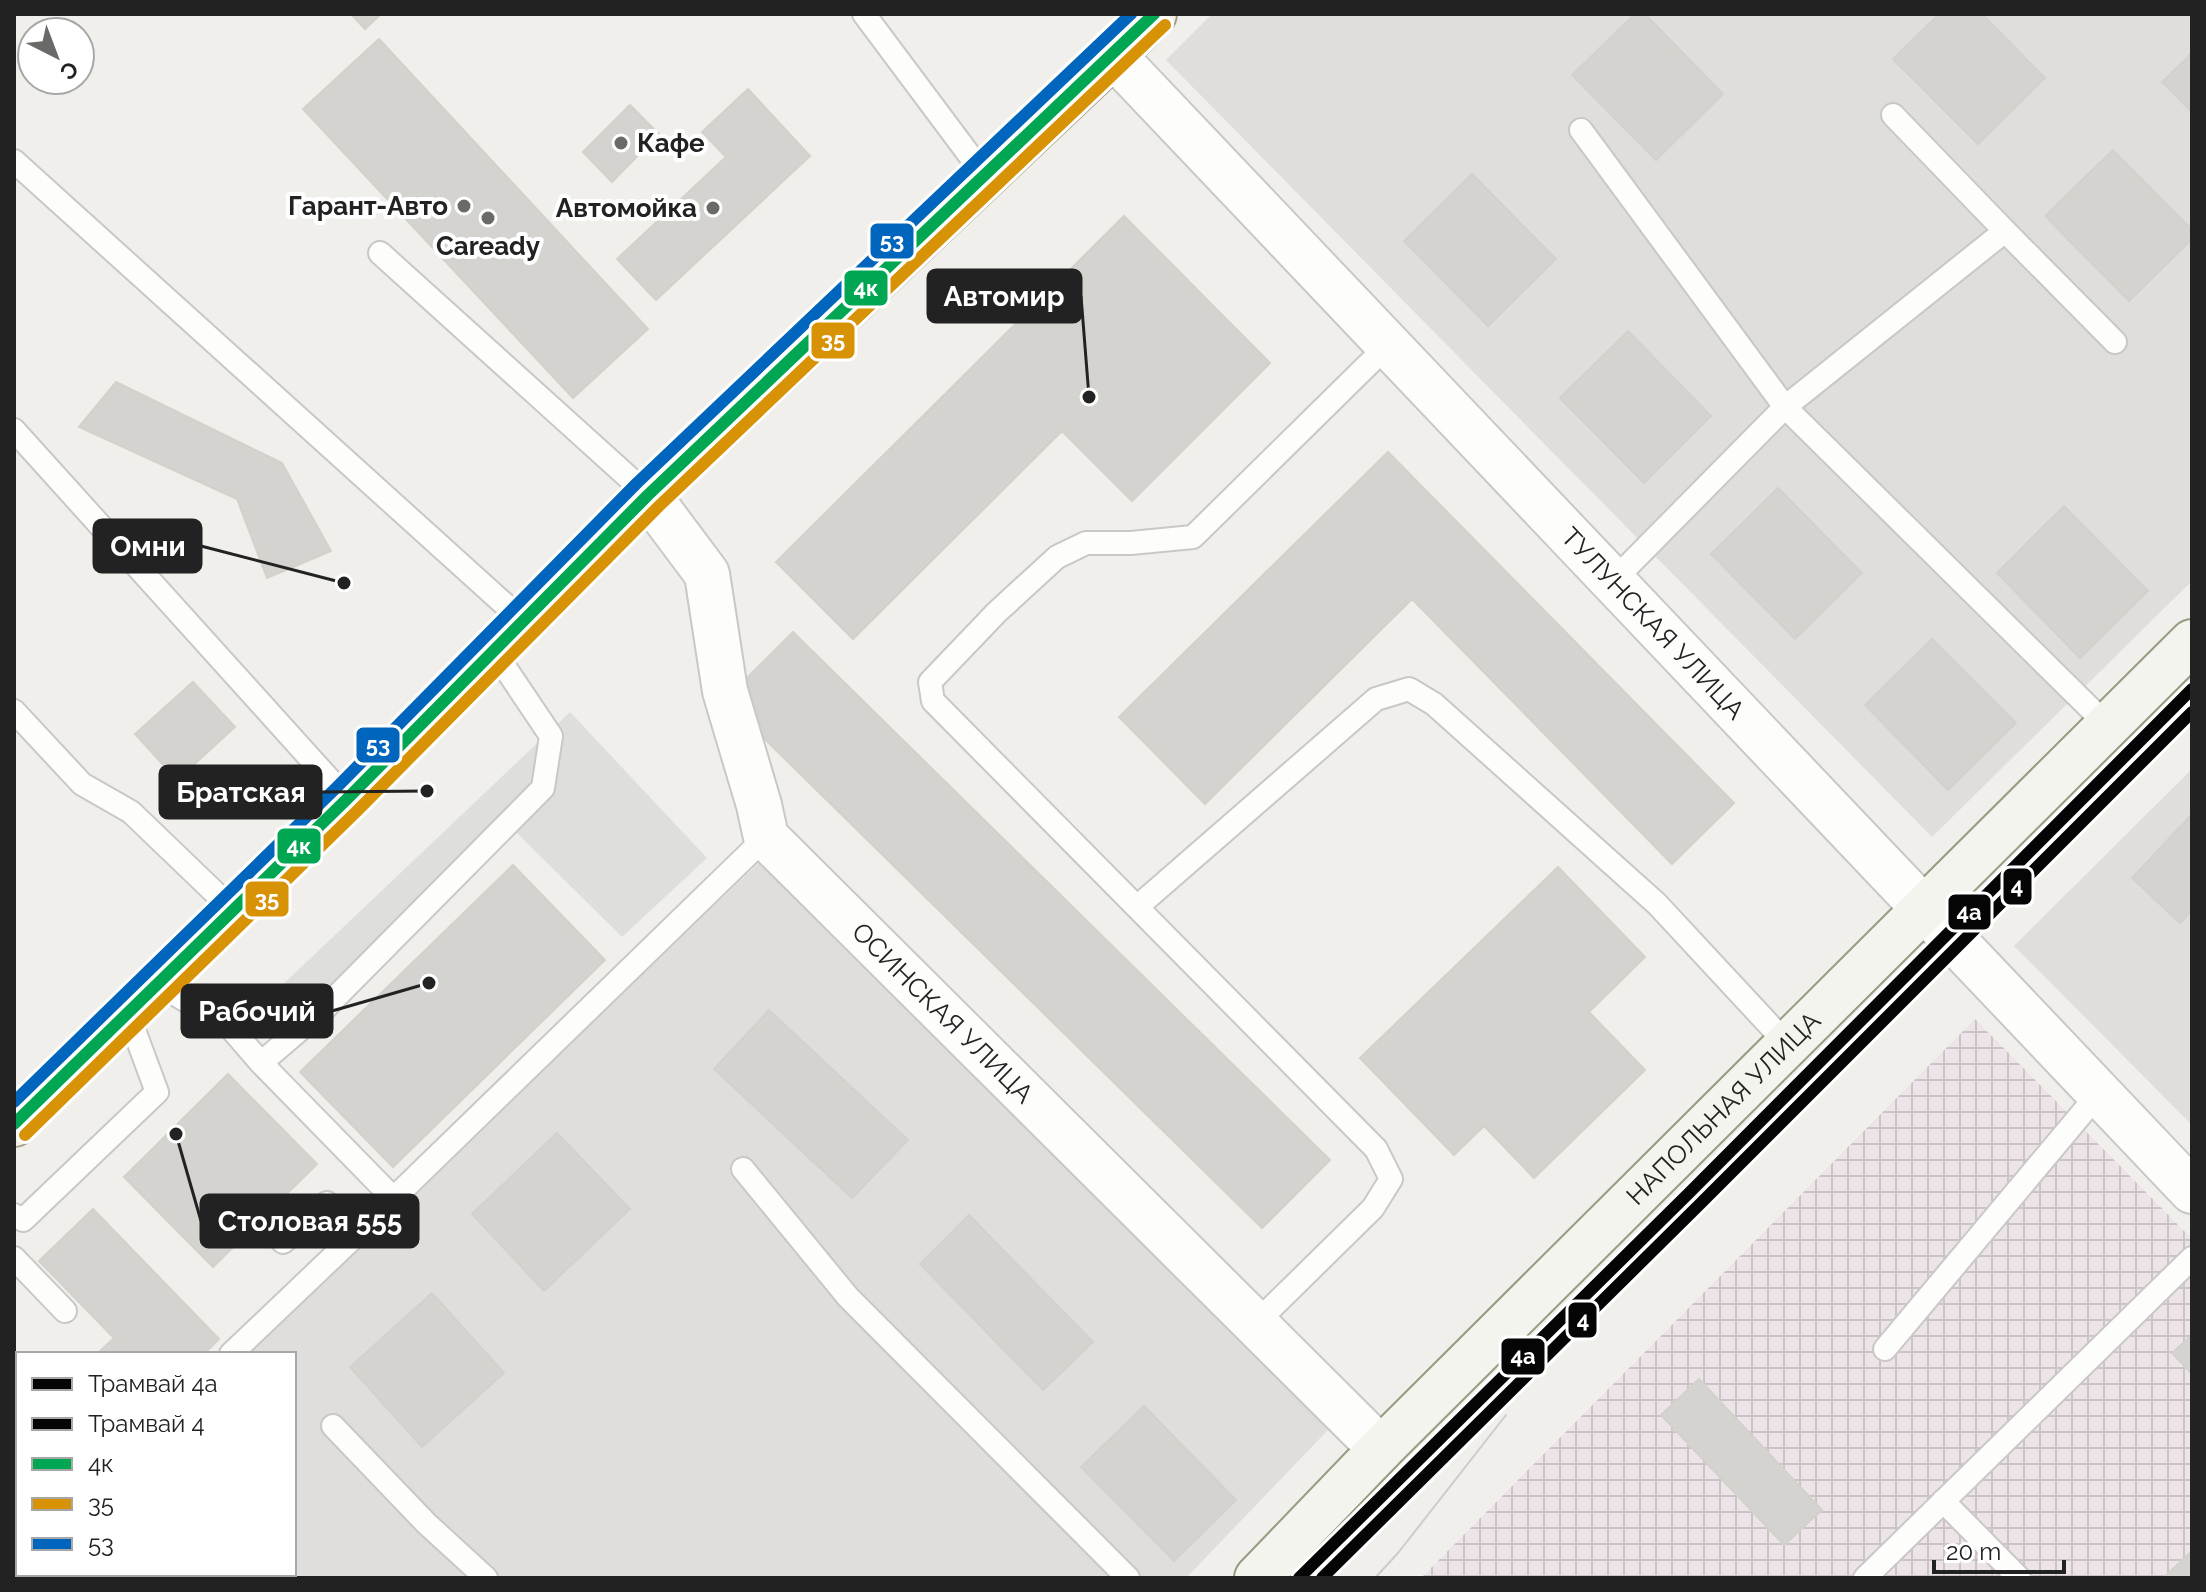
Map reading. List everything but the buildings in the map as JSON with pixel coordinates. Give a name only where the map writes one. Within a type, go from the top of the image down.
[{"type":"main road","points":[[18,1113],[143,999],[347,799],[648,495],[1154,14]]},
{"type":"street","name":"ТУЛУНСКАЯ УЛИЦА","points":[[1113,55],[2192,1191]]},
{"type":"street","points":[[648,495],[707,574],[725,691],[766,837]]},
{"type":"street","name":"НАПОЛЬНАЯ УЛИЦА","points":[[1257,1578],[1381,1449],[2192,642]]},
{"type":"street","name":"ОСИНСКАЯ УЛИЦА","points":[[766,837],[1381,1449]]},
{"type":"lane","points":[[864,14],[985,176]]},
{"type":"lane","points":[[1893,115],[2115,342]]},
{"type":"lane","points":[[1581,130],[1785,407],[2108,726]]},
{"type":"lane","points":[[14,161],[509,636],[551,736],[543,788],[324,1009],[261,1063]]},
{"type":"lane","points":[[1613,581],[1785,407],[2005,231]]},
{"type":"lane","points":[[380,253],[648,495]]},
{"type":"lane","points":[[1255,1324],[1373,1208],[1391,1179],[1376,1149],[933,701],[930,682],[997,612],[1057,557],[1086,543],[1131,543],[1193,537],[1389,344]]},
{"type":"lane","points":[[14,430],[347,799]]},
{"type":"lane","points":[[1137,907],[1376,699],[1409,689],[1434,704],[1657,904],[1788,1045]]},
{"type":"lane","points":[[14,711],[82,784],[131,812],[233,910]]},
{"type":"lane","points":[[233,1352],[766,837]]},
{"type":"lane","points":[[14,1215],[23,1220],[157,1092],[143,999],[229,1026],[394,1199]]},
{"type":"lane","points":[[1885,1349],[2099,1093]]},
{"type":"lane","points":[[743,1169],[848,1297],[1128,1578]]},
{"type":"lane","points":[[283,1242],[327,1203],[357,1234]]},
{"type":"lane","points":[[14,1258],[65,1311]]},
{"type":"lane","points":[[1865,1578],[2192,1258]]},
{"type":"lane","points":[[333,1426],[427,1524],[486,1578]]},
{"type":"lane","points":[[1943,1501],[2019,1578]]},
{"type":"shaded area","points":[[1212,14],[2192,14],[2192,581],[1932,837],[1166,60]]},
{"type":"shaded area","points":[[570,712],[707,858],[622,937],[516,832],[293,1048],[256,1010]]},
{"type":"shaded area","points":[[2192,769],[2192,1125],[2014,946]]},
{"type":"shaded area","points":[[761,861],[1329,1429],[1186,1578],[181,1578],[179,1576],[296,1576],[296,1352],[247,1352]]},
{"type":"shaded area","points":[[1975,1019],[2192,1239],[2192,1578],[1421,1578]]},
{"type":"tram line","name":"4a","points":[[1299,1578],[2192,689]]},
{"type":"tram line","name":"4","points":[[1322,1578],[2192,712]]},
{"type":"tram line","points":[[1375,1578],[1506,1415]]},
{"type":"transit line","name":"53","points":[[14,1102],[336,788],[637,483],[1131,14]]},
{"type":"transit line","name":"4к","points":[[14,1124],[347,799],[648,495],[1154,14]]},
{"type":"transit line","name":"35","points":[[25,1135],[358,810],[659,506],[1165,25]]},
{"type":"place","name":"Кафе","points":[[621,143]]},
{"type":"place","name":"Гарант-Авто","points":[[464,206]]},
{"type":"place","name":"Автомойка","points":[[713,208]]},
{"type":"place","name":"Caready","points":[[488,218]]},
{"type":"place","name":"Автомир","points":[[1089,397]]},
{"type":"place","name":"Омни","points":[[344,583]]},
{"type":"place","name":"Братская","points":[[427,791]]},
{"type":"place","name":"Рабочий","points":[[429,983]]},
{"type":"place","name":"Столовая 555","points":[[176,1134]]}]
